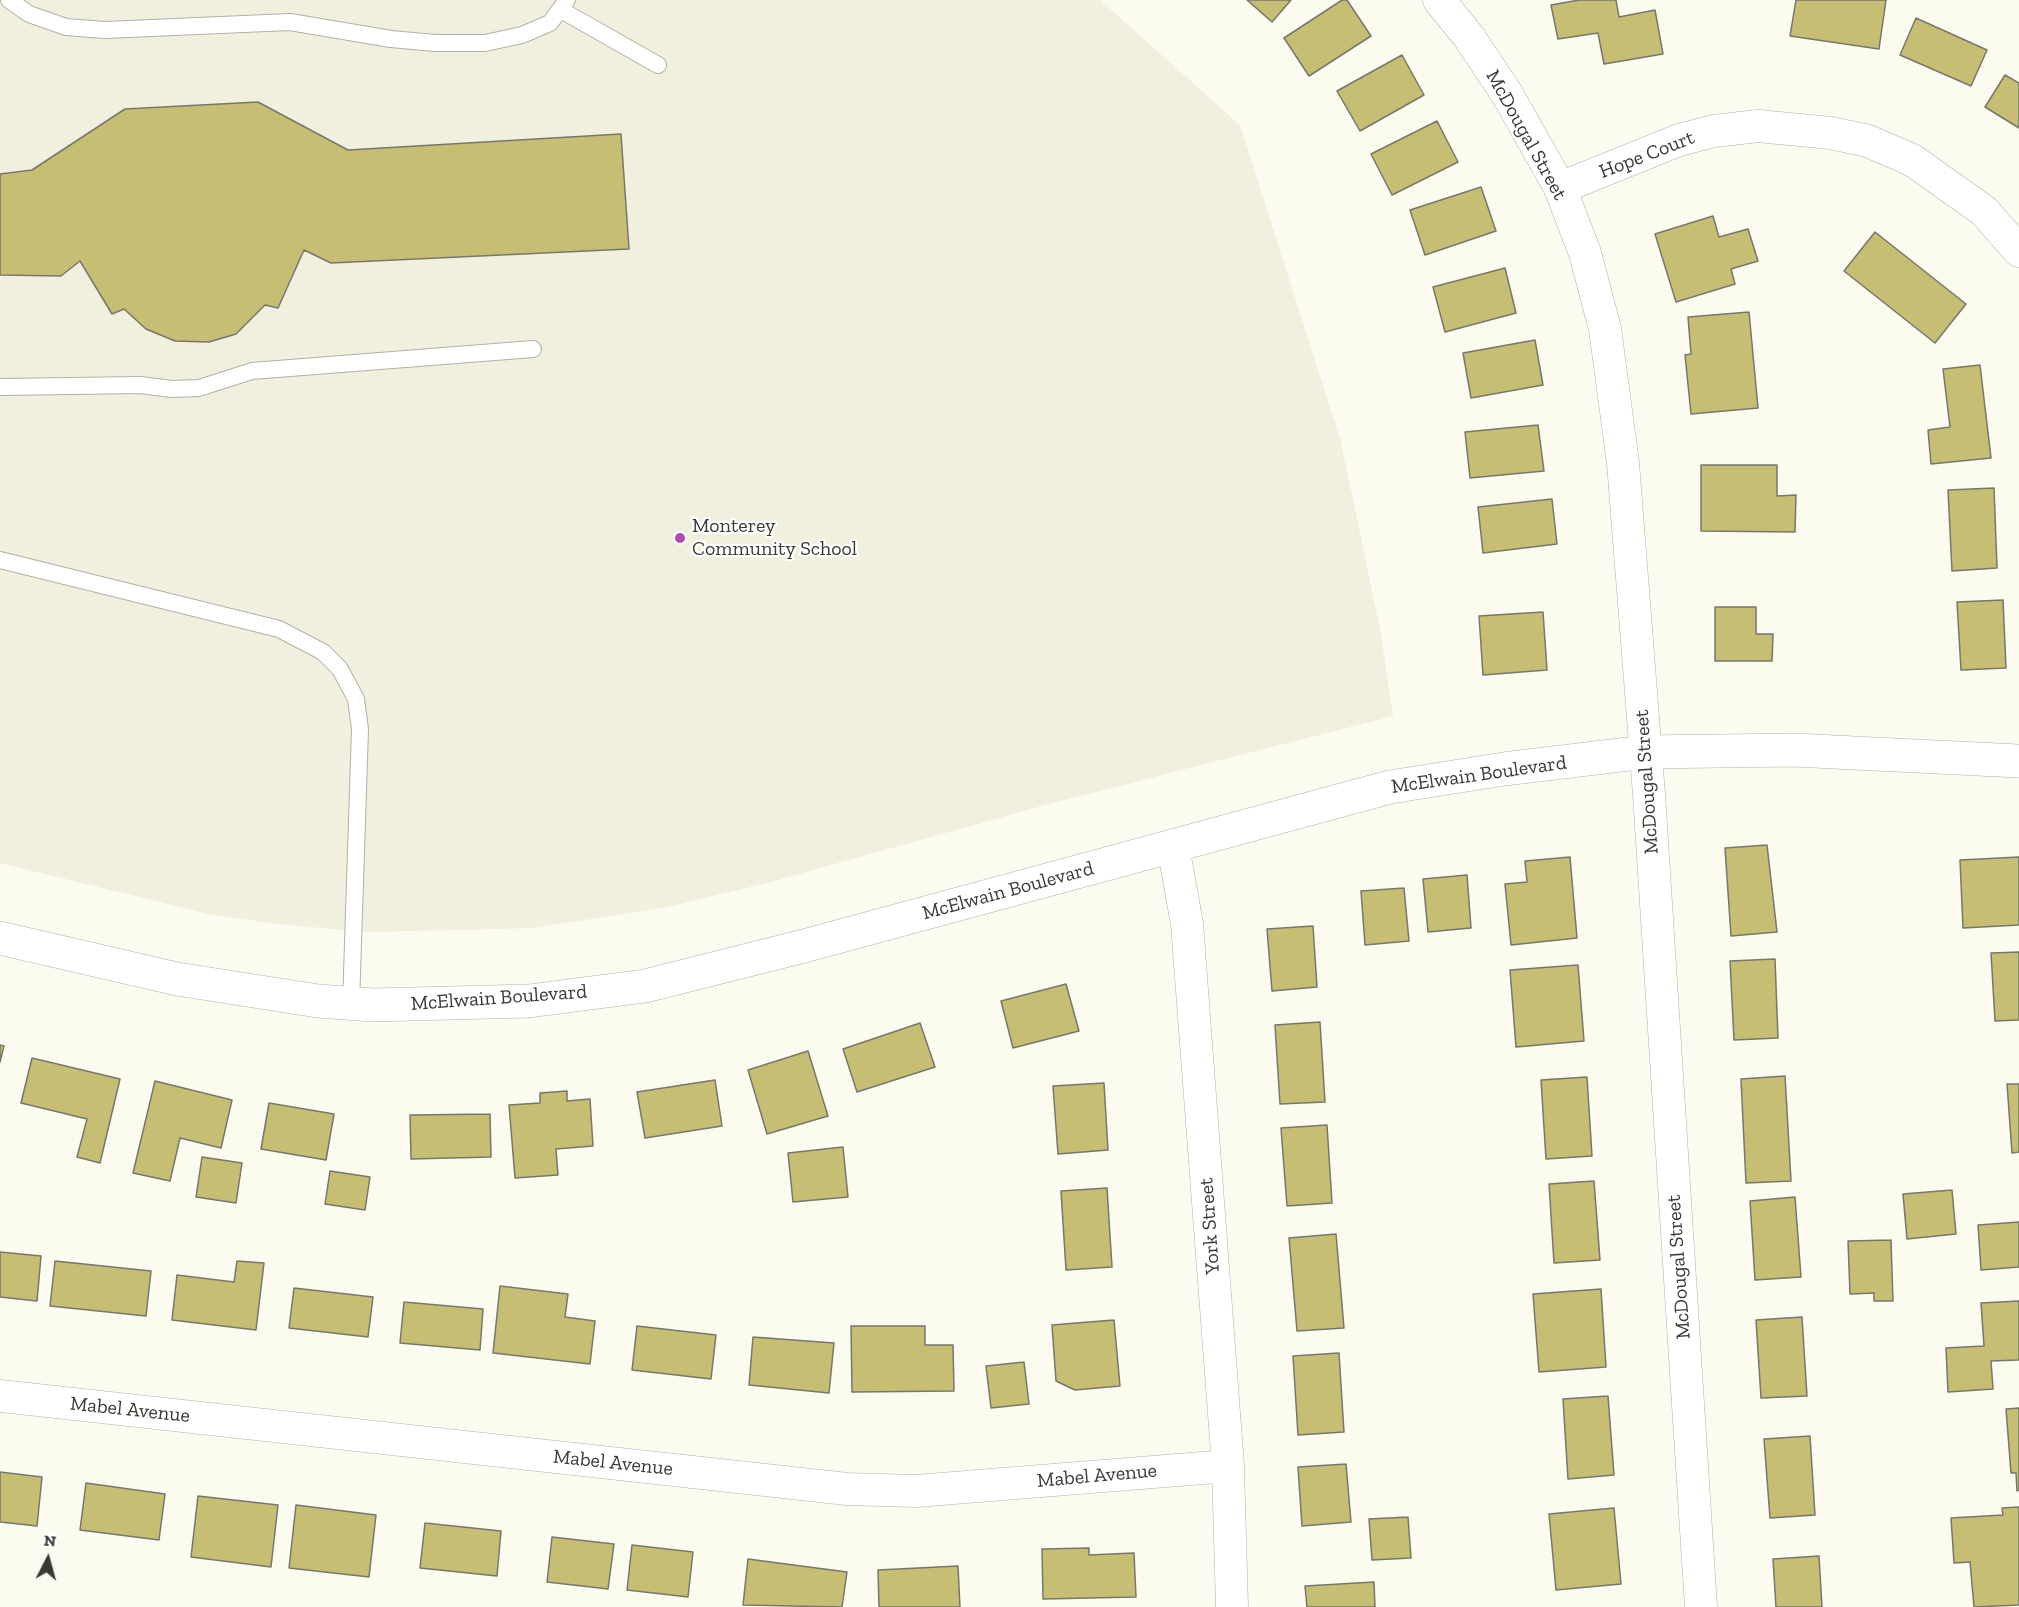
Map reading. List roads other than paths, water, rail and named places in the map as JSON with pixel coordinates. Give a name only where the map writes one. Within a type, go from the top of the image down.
[{"type":"street","name":"McDougal Street","points":[[1439,0],[1469,37],[1507,94],[1560,188],[1585,253],[1605,329],[1623,463],[1645,752],[1701,1607]]},
{"type":"street","name":"Hope Court","points":[[1560,188],[1679,140],[1714,131],[1758,126],[1822,132],[1868,141],[1912,160],[1984,211],[2019,251]]},
{"type":"street","name":"McElwain Boulevard","points":[[0,938],[177,978],[351,1004],[529,1001],[645,986],[804,946],[1390,787],[1504,769],[1645,752],[1793,750],[2019,761]]},
{"type":"street","name":"York Street","points":[[1173,846],[1187,924],[1228,1466],[1232,1607]]},
{"type":"street","name":"Mabel Avenue","points":[[0,1396],[847,1489],[916,1491],[1228,1466]]},
{"type":"lane","points":[[9,0],[29,14],[66,27],[105,30],[290,22],[391,39],[435,43],[485,43],[522,35],[550,23],[564,5],[658,65]]},
{"type":"lane","points":[[0,387],[140,385],[172,389],[199,388],[252,371],[533,349]]},
{"type":"lane","points":[[0,560],[279,629],[323,652],[340,669],[356,699],[360,729],[351,1004]]},
{"type":"place","name":"Monterey Community School","points":[[680,538]]}]
